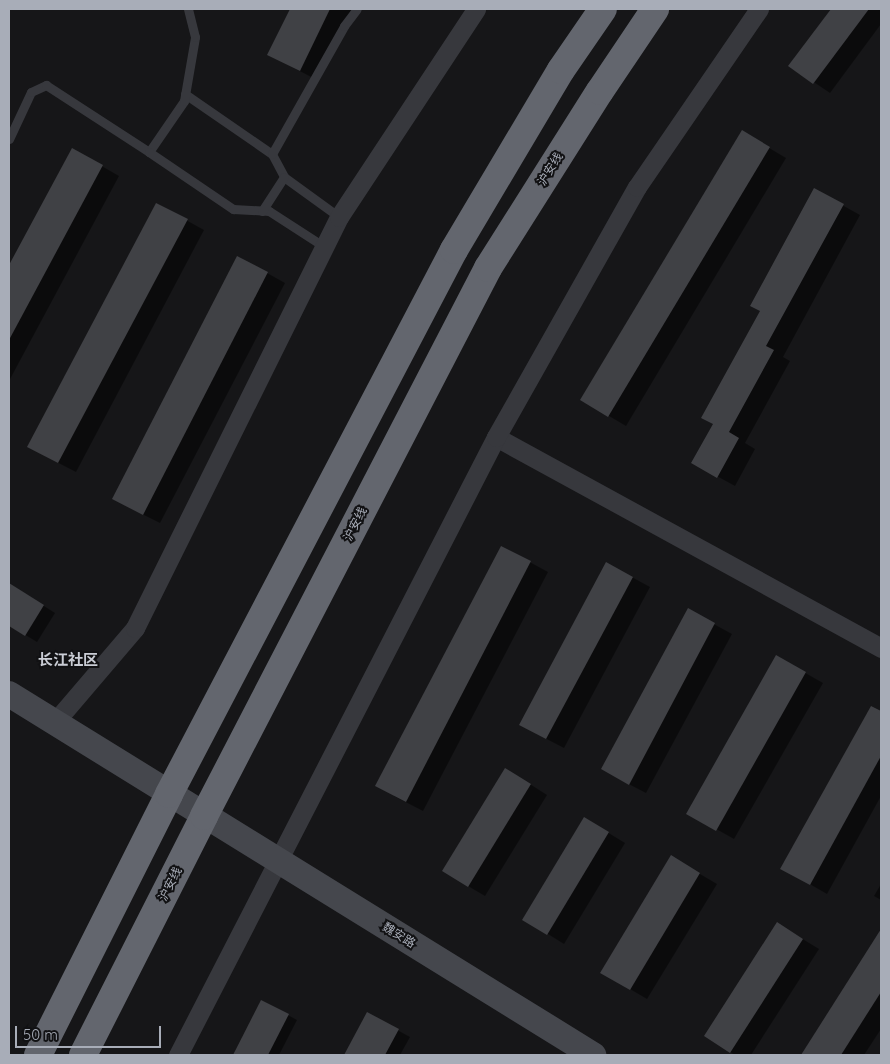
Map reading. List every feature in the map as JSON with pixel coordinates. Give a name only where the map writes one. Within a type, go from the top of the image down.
[{"type":"highway","points":[[38,1055],[169,794],[454,250],[562,70],[604,9]]},
{"type":"highway","name":"沪安线","points":[[84,1055],[204,816],[488,268],[600,91],[656,9]]},
{"type":"main road","name":"魏安路","points":[[9,694],[593,1055]]},
{"type":"street","points":[[54,723],[135,628],[339,217],[476,9]]},
{"type":"street","points":[[178,1055],[496,437],[637,187],[759,9]]},
{"type":"street","points":[[496,437],[881,648]]},
{"type":"lane","points":[[149,152],[184,100],[195,37],[188,9]]},
{"type":"lane","points":[[272,154],[344,26],[357,9]]},
{"type":"lane","points":[[9,139],[31,92],[46,85],[233,209],[269,211],[324,246]]},
{"type":"lane","points":[[185,94],[272,154],[284,177],[339,217]]},
{"type":"lane","points":[[262,211],[284,177]]},
{"type":"building","points":[[290,9],[330,9],[300,71],[267,55]]},
{"type":"building","points":[[831,9],[869,9],[813,84],[788,66]]},
{"type":"building","points":[[742,130],[770,147],[608,417],[580,400]]},
{"type":"building","points":[[72,148],[103,165],[9,340],[9,265]]},
{"type":"building","points":[[814,188],[844,204],[766,346],[774,350],[729,432],[739,438],[717,478],[691,463],[713,424],[701,418],[760,311],[750,306]]},
{"type":"building","points":[[156,203],[188,219],[58,463],[27,447]]},
{"type":"building","points":[[237,256],[268,272],[143,515],[112,499]]},
{"type":"building","points":[[501,546],[531,561],[406,802],[375,786]]},
{"type":"building","points":[[606,562],[633,577],[546,739],[519,725]]},
{"type":"building","points":[[9,583],[44,605],[25,636],[9,626]]},
{"type":"building","points":[[688,608],[715,623],[629,785],[601,769]]},
{"type":"building","points":[[776,655],[806,672],[716,831],[686,814]]},
{"type":"building","points":[[871,706],[881,711],[881,756],[810,885],[780,869]]},
{"type":"building","points":[[505,768],[531,784],[468,887],[442,871]]},
{"type":"building","points":[[584,817],[609,832],[547,935],[522,920]]},
{"type":"building","points":[[671,855],[700,873],[630,990],[600,973]]},
{"type":"building","points":[[777,922],[803,939],[730,1053],[704,1036]]},
{"type":"building","points":[[881,929],[881,992],[841,1055],[801,1055]]},
{"type":"building","points":[[261,1000],[289,1014],[268,1055],[233,1055]]},
{"type":"building","points":[[367,1012],[399,1029],[385,1055],[344,1055]]},
{"type":"district","name":"长江社区","points":[[68,660]]}]
